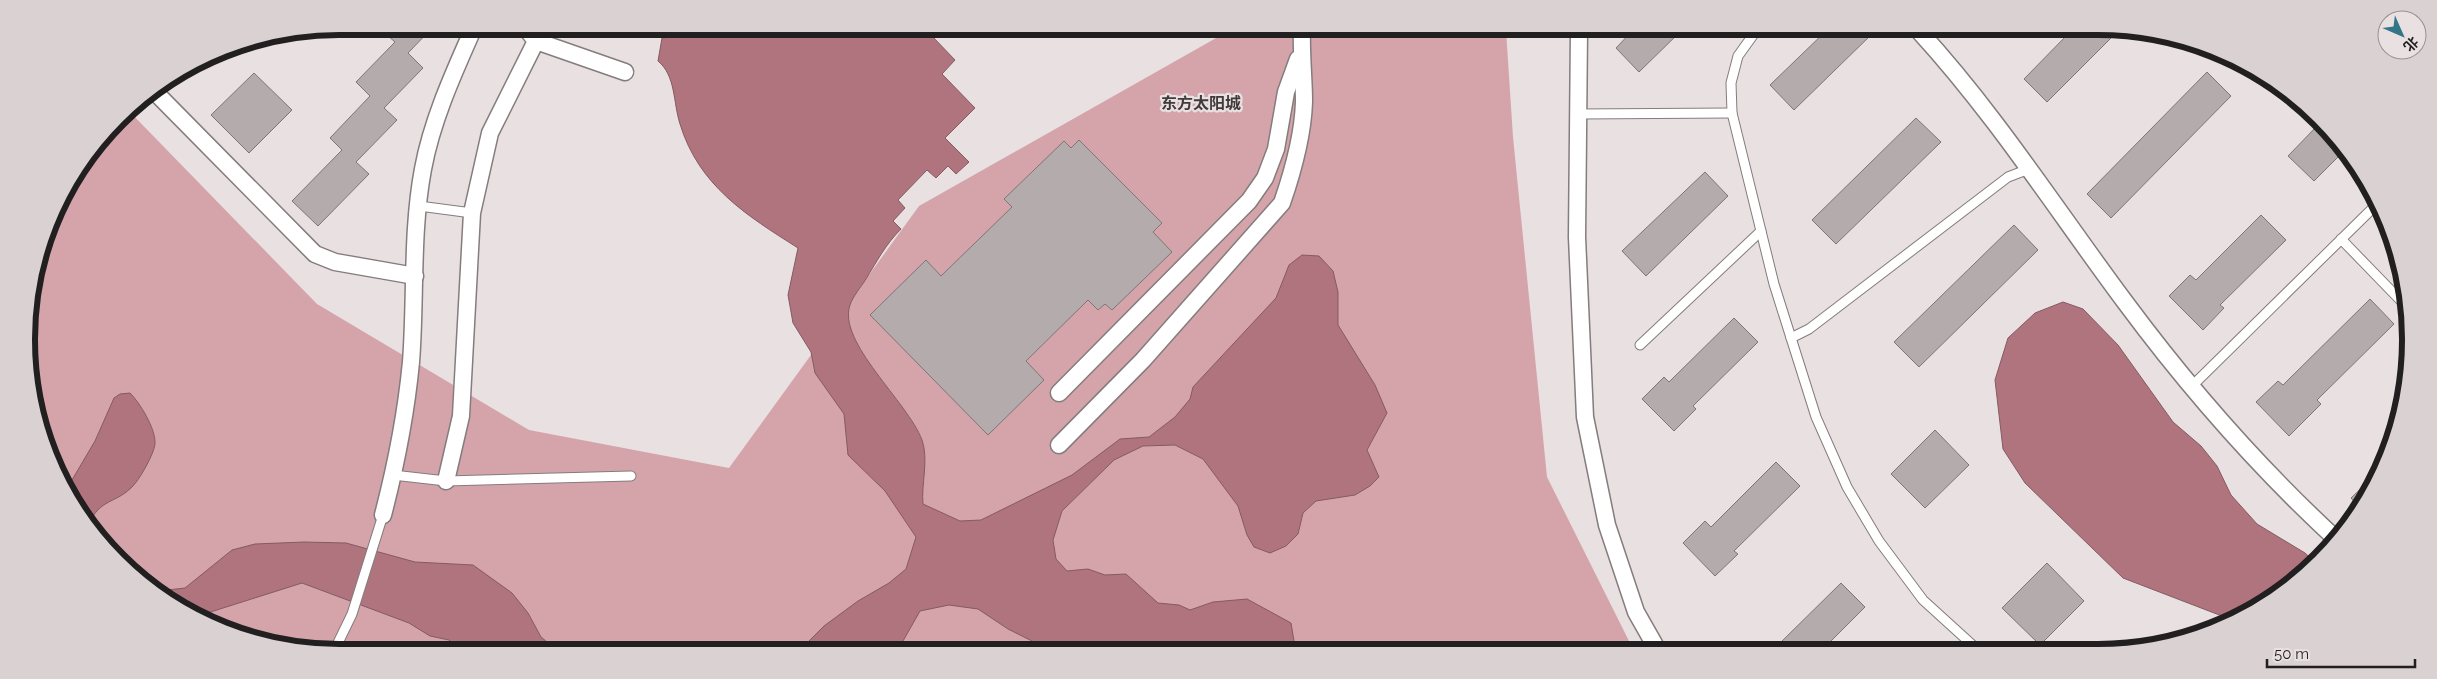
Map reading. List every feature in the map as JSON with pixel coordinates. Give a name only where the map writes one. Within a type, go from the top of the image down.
[{"type":"street","points":[[384,515],[393,475],[411,362],[418,206],[423,169],[438,115],[471,35]]},
{"type":"street","points":[[531,35],[536,41],[625,72]]},
{"type":"street","points":[[1059,445],[1143,360],[1282,203],[1292,175],[1304,103],[1302,35]]},
{"type":"street","points":[[1579,35],[1577,237],[1585,417],[1607,525],[1636,612],[1654,644]]},
{"type":"street","points":[[1923,35],[1949,64],[2029,169],[2124,302],[2191,387],[2292,498],[2331,534]]},
{"type":"street","points":[[446,481],[461,416],[472,212],[490,133],[536,41]]},
{"type":"street","points":[[1059,393],[1249,201],[1265,178],[1276,149],[1286,92],[1301,52]]},
{"type":"street","points":[[158,95],[315,254],[335,262],[415,276]]},
{"type":"lane","points":[[1753,35],[1738,56],[1731,83],[1732,112],[1761,231],[1791,338],[1816,417],[1847,488],[1879,541],[1923,600],[1971,644]]},
{"type":"lane","points":[[1578,114],[1732,112]]},
{"type":"lane","points":[[1791,338],[1809,329],[2008,177],[2029,169]]},
{"type":"lane","points":[[418,206],[472,212]]},
{"type":"lane","points":[[2191,387],[2373,208]]},
{"type":"lane","points":[[1640,345],[1761,231]]},
{"type":"lane","points":[[2341,239],[2399,299]]},
{"type":"lane","points":[[393,475],[446,481],[631,476]]},
{"type":"lane","points":[[338,644],[352,614],[384,515]]},
{"type":"shaded area","points":[[931,35],[955,60],[942,74],[975,108],[945,138],[969,162],[956,174],[948,166],[936,178],[927,170],[898,200],[905,208],[893,221],[901,229],[886,247],[853,298],[850,305],[849,320],[863,354],[903,408],[922,440],[925,456],[923,504],[960,521],[981,520],[1072,475],[1120,439],[1149,437],[1175,417],[1190,399],[1193,387],[1276,298],[1289,265],[1302,255],[1319,256],[1333,271],[1338,292],[1338,325],[1375,385],[1387,413],[1367,450],[1379,477],[1370,486],[1355,495],[1316,501],[1303,513],[1298,534],[1286,546],[1270,553],[1254,547],[1247,535],[1238,506],[1203,459],[1175,445],[1143,446],[1114,460],[1062,511],[1053,540],[1056,559],[1067,571],[1088,569],[1105,575],[1126,574],[1158,603],[1179,605],[1190,610],[1213,602],[1247,599],[1291,623],[1296,644],[1038,644],[1008,629],[978,609],[949,605],[920,611],[901,644],[806,644],[824,626],[858,601],[889,583],[906,569],[916,537],[885,491],[848,455],[844,414],[815,373],[811,352],[793,323],[788,295],[798,248],[743,211],[727,197],[699,165],[688,146],[680,124],[671,82],[664,67],[658,61],[662,38],[685,36]]},
{"type":"shaded area","points":[[1221,35],[1506,35],[1513,137],[1547,477],[1630,644],[340,644],[300,641],[261,634],[205,613],[170,593],[124,555],[98,525],[76,492],[58,456],[45,418],[38,379],[35,340],[38,300],[45,261],[66,205],[86,170],[124,124],[134,116],[317,304],[529,430],[729,468],[919,206]]},
{"type":"shaded area","points":[[2063,302],[2083,309],[2118,345],[2173,422],[2201,446],[2217,466],[2231,495],[2257,524],[2310,558],[2267,593],[2224,617],[2123,578],[2025,483],[2003,449],[1995,380],[2008,338],[2035,313]]},
{"type":"shaded area","points":[[130,393],[143,410],[153,431],[155,444],[146,467],[134,485],[125,493],[103,505],[92,517],[71,482],[95,441],[114,398],[120,394]]},
{"type":"shaded area","points":[[346,543],[415,562],[473,565],[512,593],[528,613],[541,637],[549,644],[453,644],[449,640],[430,636],[409,623],[302,583],[206,613],[166,590],[185,588],[232,550],[255,544]]},
{"type":"building","points":[[387,35],[425,35],[408,53],[423,68],[384,108],[397,120],[356,162],[369,174],[318,226],[292,201],[342,150],[330,138],[370,96],[356,82],[395,42]]},
{"type":"building","points":[[1628,35],[1677,35],[1639,72],[1616,48]]},
{"type":"building","points":[[1822,35],[1871,35],[1794,110],[1770,85]]},
{"type":"building","points":[[2067,35],[2113,36],[2047,102],[2024,79]]},
{"type":"building","points":[[2207,72],[2231,96],[2111,218],[2087,194]]},
{"type":"building","points":[[254,73],[292,110],[249,153],[211,115]]},
{"type":"building","points":[[1916,118],[1941,142],[1836,244],[1812,220]]},
{"type":"building","points":[[2316,127],[2340,155],[2314,181],[2288,156]]},
{"type":"building","points":[[1079,140],[1162,223],[1153,232],[1172,252],[1112,310],[1105,304],[1098,310],[1088,300],[1026,361],[1044,380],[988,435],[870,315],[926,260],[941,276],[1012,207],[1004,199],[1064,141],[1071,148]]},
{"type":"building","points":[[1705,172],[1728,196],[1646,276],[1622,251]]},
{"type":"building","points":[[2261,215],[2286,240],[2220,305],[2224,308],[2203,330],[2169,296],[2190,275],[2196,280]]},
{"type":"building","points":[[2014,225],[2038,250],[1919,367],[1894,342]]},
{"type":"building","points":[[2370,299],[2394,324],[2317,400],[2321,404],[2289,436],[2256,402],[2278,381],[2283,385]]},
{"type":"building","points":[[1734,318],[1758,342],[1693,406],[1696,409],[1674,431],[1642,399],[1664,377],[1669,382]]},
{"type":"building","points":[[1935,430],[1969,465],[1925,508],[1891,474]]},
{"type":"building","points":[[1776,462],[1800,486],[1734,551],[1738,554],[1715,576],[1683,543],[1705,521],[1711,527]]},
{"type":"building","points":[[2365,484],[2355,502],[2351,498]]},
{"type":"building","points":[[2047,563],[2084,601],[2041,644],[2002,608]]},
{"type":"building","points":[[1841,583],[1865,607],[1828,644],[1779,644]]},
{"type":"district","name":"东方太阳城","points":[[1201,103]]}]
